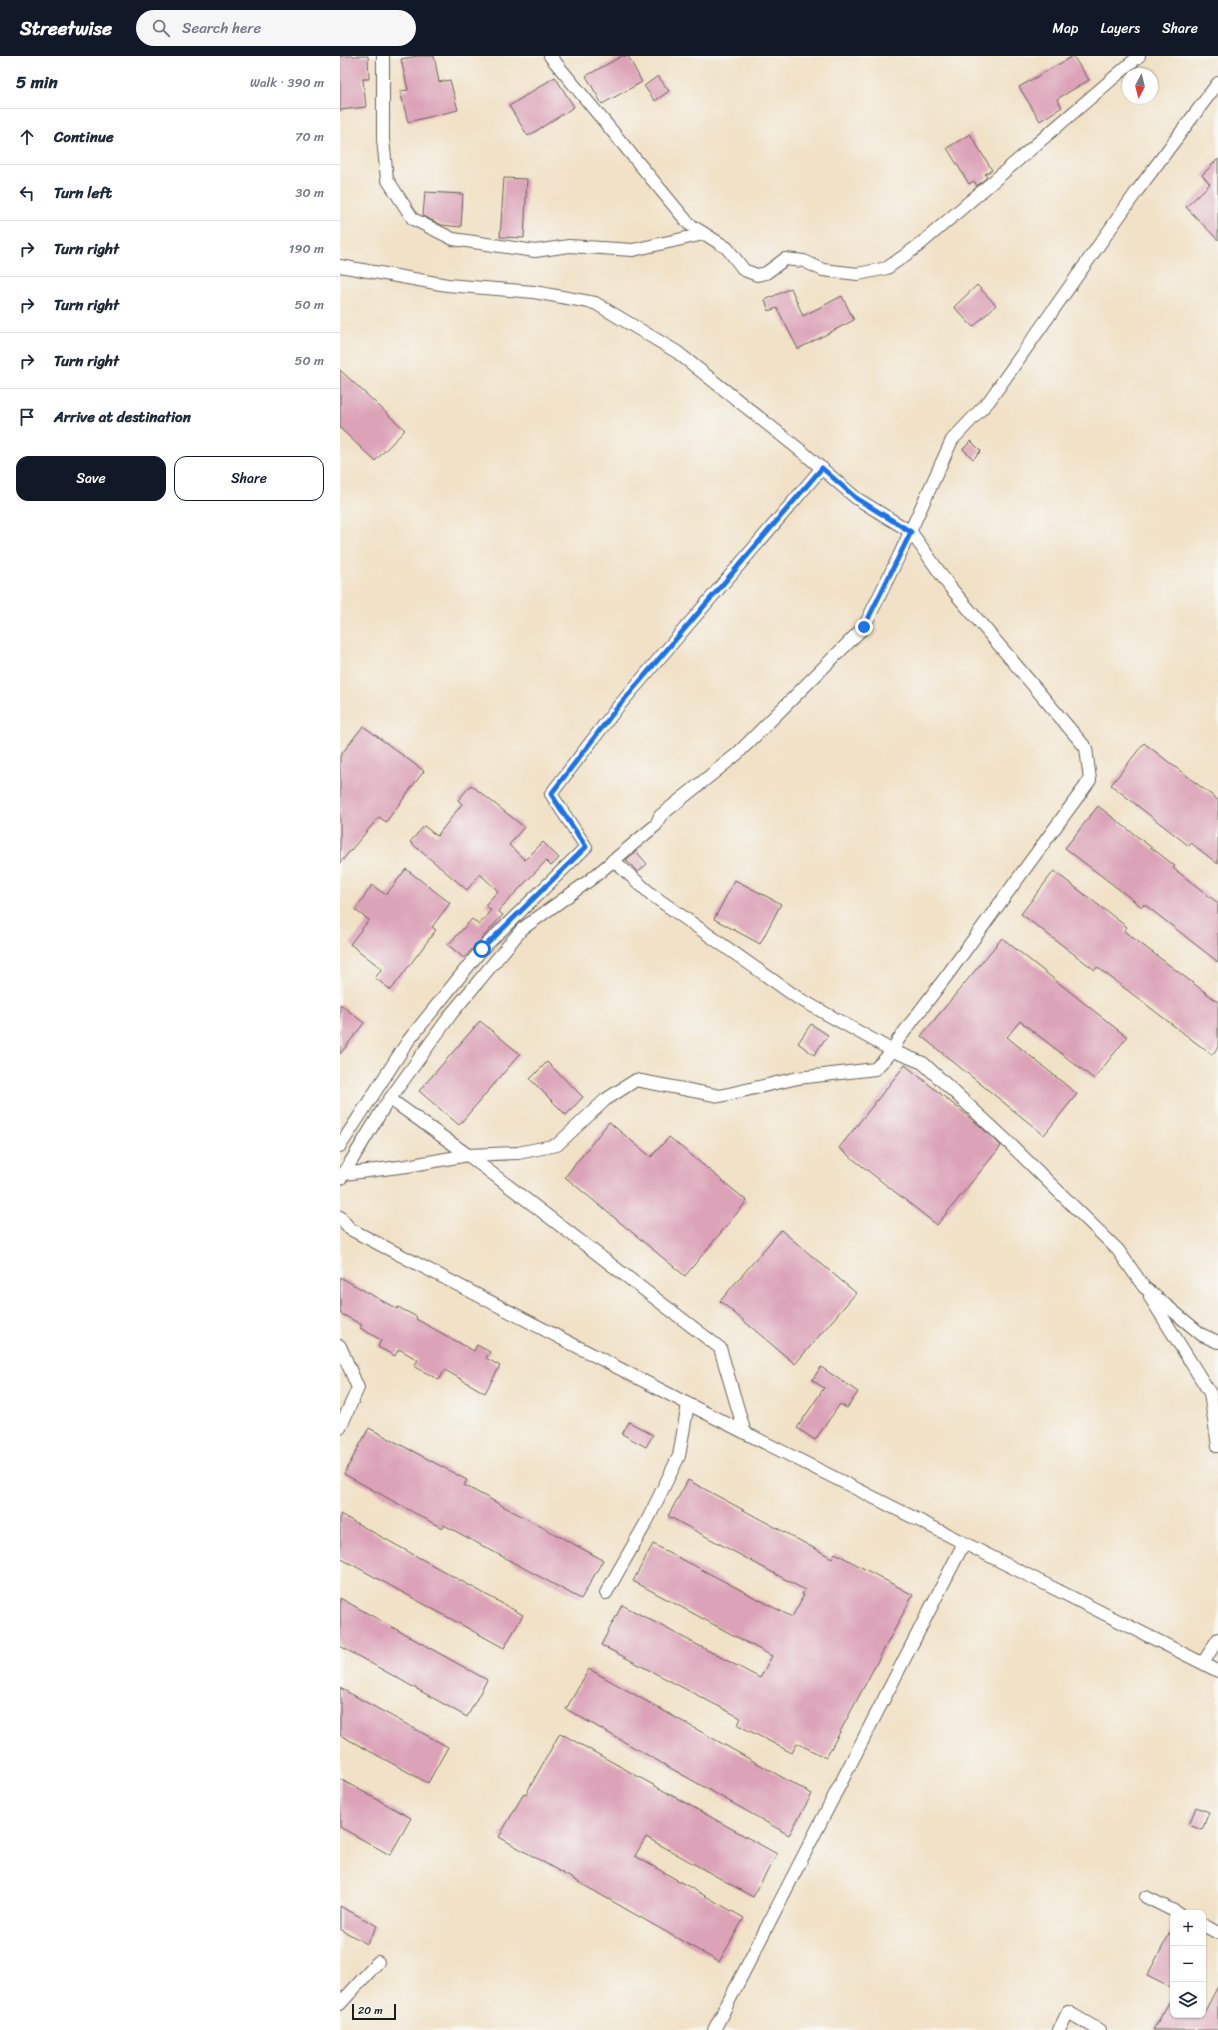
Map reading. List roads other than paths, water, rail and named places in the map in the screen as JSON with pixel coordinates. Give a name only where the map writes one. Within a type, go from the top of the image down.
[{"type":"street","points":[[383,56],[383,139],[387,179],[413,219],[452,239],[535,251],[569,246],[633,250],[704,234]]},
{"type":"street","points":[[550,56],[689,224],[726,248],[744,270],[757,275],[766,273],[785,259],[804,261],[823,270],[858,274],[887,268],[918,246],[1138,56]]},
{"type":"street","points":[[342,1177],[390,1099],[452,1013],[522,929],[590,880],[656,824],[660,816],[737,754],[864,627],[911,532],[952,440],[989,401],[1137,191],[1218,83]]},
{"type":"street","points":[[340,266],[447,285],[534,292],[595,303],[677,352],[822,468],[856,498],[911,532],[950,587],[1086,748],[1090,780],[898,1040],[893,1051],[875,1069],[798,1078],[720,1096],[636,1080],[605,1100],[557,1145],[518,1154],[468,1155],[342,1177]]},
{"type":"street","points":[[340,1146],[408,1041],[482,949],[586,847],[551,794],[617,708],[822,468]]},
{"type":"street","points":[[613,860],[652,895],[798,998],[893,1051],[923,1063],[1008,1142],[1118,1250],[1144,1287],[1210,1393],[1218,1446]]},
{"type":"street","points":[[390,1099],[468,1155],[720,1348],[745,1433]]},
{"type":"street","points":[[340,1217],[350,1229],[688,1404],[1218,1671]]},
{"type":"street","points":[[1144,1287],[1202,1336],[1218,1342]]},
{"type":"street","points":[[340,1346],[358,1388],[340,1428]]},
{"type":"street","points":[[606,1593],[647,1521],[679,1456],[688,1404]]},
{"type":"street","points":[[714,2030],[964,1543]]},
{"type":"street","points":[[1203,1663],[1218,1639]]},
{"type":"street","points":[[1146,1898],[1172,1910]]},
{"type":"street","points":[[1206,1927],[1218,1933]]},
{"type":"street","points":[[340,2004],[378,1962]]},
{"type":"street","points":[[1059,2030],[1068,2012],[1099,2030]]}]
